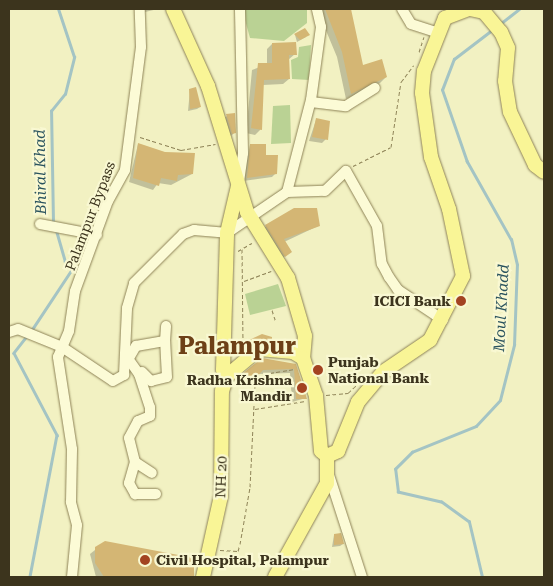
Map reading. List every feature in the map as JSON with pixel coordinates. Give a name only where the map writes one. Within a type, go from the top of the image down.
[{"type":"main road","points":[[173,9],[208,86],[223,142],[238,186],[252,218],[279,262],[298,308],[306,336],[301,363]]},
{"type":"main road","points":[[327,456],[338,451],[358,402],[383,372],[430,340],[443,320],[463,276],[449,209],[432,158],[422,93],[431,32],[445,18],[469,9],[491,19],[508,48],[506,97],[524,143],[544,172]]},
{"type":"main road","name":"NH 20","points":[[203,577],[222,496],[222,391],[226,376],[223,370],[227,233],[238,186]]},
{"type":"main road","points":[[226,376],[259,349],[293,352],[301,363],[316,399],[322,451],[327,456],[328,474],[323,491],[275,577]]},
{"type":"street","name":"Palampur Bypass","points":[[72,577],[77,526],[71,502],[72,449],[59,377],[62,347],[75,291],[124,170],[141,47],[140,9]]},
{"type":"street","points":[[238,186],[244,153],[240,9]]},
{"type":"street","points":[[287,192],[311,102],[321,27],[317,9]]},
{"type":"street","points":[[402,9],[412,24],[431,32]]},
{"type":"street","points":[[311,102],[346,106],[375,88]]},
{"type":"street","points":[[14,331],[38,337],[62,347],[113,381],[124,375],[128,358],[127,308],[134,283],[183,234],[194,230],[227,233],[252,218],[287,192],[325,191],[346,171],[377,226],[382,264],[389,277],[398,290],[443,320]]},
{"type":"street","points":[[40,224],[68,227],[97,235]]},
{"type":"street","points":[[136,370],[150,381],[167,377],[166,326]]},
{"type":"street","points":[[128,358],[136,346],[165,341]]},
{"type":"street","points":[[128,358],[136,370],[150,407],[150,416],[138,421],[129,438],[135,462],[130,473],[131,489],[139,496],[156,494]]},
{"type":"street","points":[[135,462],[152,473]]},
{"type":"street","points":[[328,474],[362,577]]},
{"type":"path","points":[[346,171],[392,147],[400,82],[415,64],[431,32]]},
{"type":"path","points":[[130,132],[181,150],[223,142]]},
{"type":"path","points":[[229,252],[242,249],[254,242]]},
{"type":"path","points":[[242,249],[244,282],[240,336],[244,351]]},
{"type":"path","points":[[244,282],[273,270],[279,262]]},
{"type":"path","points":[[272,310],[276,322]]},
{"type":"path","points":[[217,549],[232,552],[240,544],[250,487],[255,384],[270,373],[301,363]]},
{"type":"path","points":[[255,409],[348,393],[366,376],[383,372]]},
{"type":"green space","points":[[242,9],[307,9],[307,23],[284,41],[250,38]]},
{"type":"green space","points":[[311,45],[309,80],[292,79],[291,60],[298,57],[299,47]]},
{"type":"green space","points":[[290,105],[291,143],[271,144],[273,106]]},
{"type":"green space","points":[[278,284],[286,306],[250,315],[245,294]]},
{"type":"building","points":[[325,9],[351,9],[363,65],[382,59],[387,77],[351,94],[342,52]]},
{"type":"building","points":[[305,28],[310,35],[300,40],[294,34]]},
{"type":"building","points":[[296,42],[297,55],[289,55],[290,79],[264,80],[262,130],[251,128],[258,63],[272,63],[272,43]]},
{"type":"building","points":[[196,87],[201,107],[190,109],[189,89]]},
{"type":"building","points":[[235,113],[236,133],[232,134],[226,114]]},
{"type":"building","points":[[316,118],[330,121],[328,140],[312,137]]},
{"type":"building","points":[[138,143],[165,152],[195,153],[193,174],[178,175],[177,181],[161,178],[159,186],[133,178]]},
{"type":"building","points":[[250,144],[266,144],[266,155],[278,155],[277,174],[247,178]]},
{"type":"building","points":[[294,208],[317,208],[320,226],[284,239],[292,252],[285,257],[265,225]]},
{"type":"building","points":[[262,334],[272,337],[272,341],[243,343]]},
{"type":"building","points":[[262,358],[296,364],[307,399],[296,399],[294,369],[263,370],[254,380],[241,375]]},
{"type":"building","points":[[341,533],[344,544],[334,545],[334,534]]},
{"type":"building","name":"Civil Hospital, Palampur","points":[[105,541],[194,558],[194,577],[104,577],[95,563],[95,547]]},
{"type":"waterway","name":"Bhiral Khad","points":[[53,222],[51,111],[65,94],[74,57],[58,9]]},
{"type":"waterway","name":"Moul Khadd","points":[[500,24],[519,9]]},
{"type":"waterway","name":"Moul Khadd","points":[[482,577],[469,522],[441,502],[398,492],[395,469],[412,452],[476,426],[500,400],[514,345],[517,265],[511,240],[467,162],[442,90],[454,59],[492,30]]},
{"type":"waterway","name":"Bhiral Khad","points":[[31,331],[72,269],[65,262],[56,230]]},
{"type":"waterway","name":"Bhiral Khad","points":[[28,335],[14,353],[57,435],[30,577]]},
{"type":"place","name":"ICICI Bank","points":[[461,301]]},
{"type":"place","name":"Punjab National Bank","points":[[318,370]]},
{"type":"place","name":"Radha Krishna Mandir","points":[[302,388]]},
{"type":"place","name":"Civil Hospital, Palampur","points":[[145,560]]},
{"type":"district","name":"Palampur","points":[[237,347]]}]
